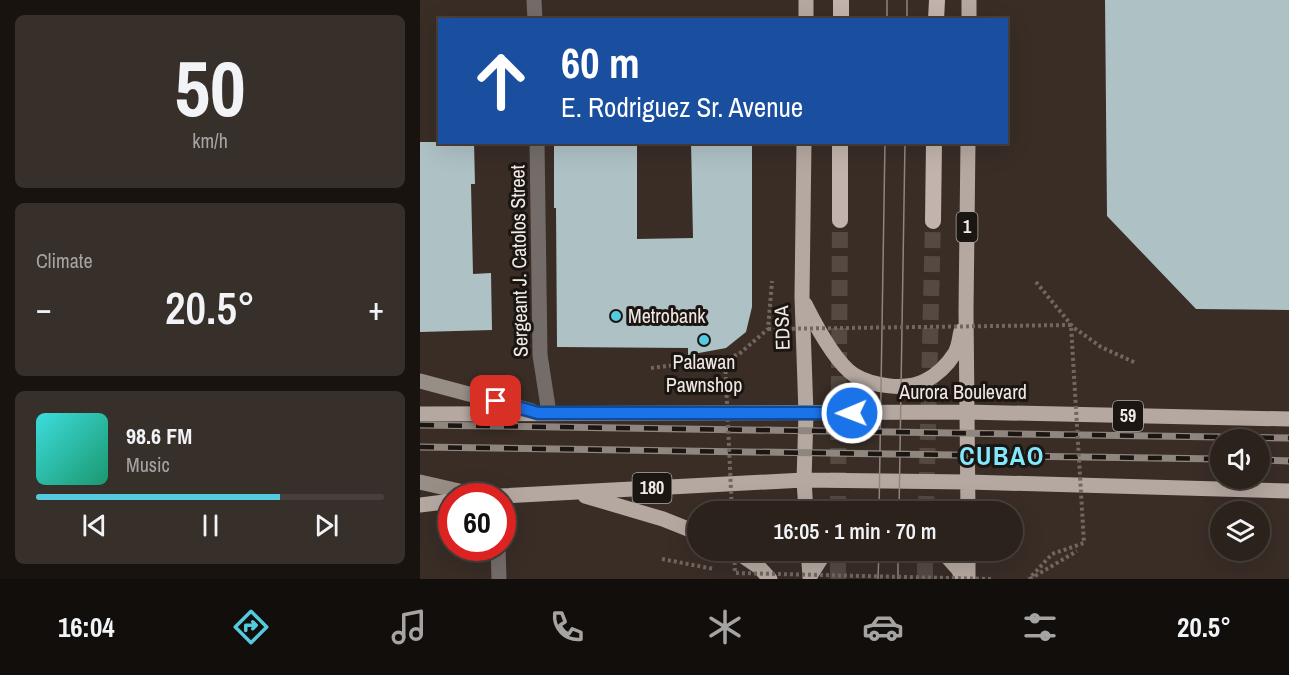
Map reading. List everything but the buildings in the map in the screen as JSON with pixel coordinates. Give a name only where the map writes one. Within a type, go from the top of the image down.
[{"type":"highway","points":[[841,0],[841,18]]},
{"type":"highway","points":[[936,18],[937,0]]},
{"type":"highway","points":[[840,144],[840,220]]},
{"type":"highway","name":"1","points":[[933,221],[934,144]]},
{"type":"main road","points":[[806,0],[806,18]]},
{"type":"main road","points":[[969,0],[969,18]]},
{"type":"main road","name":"EDSA","points":[[804,144],[802,297],[807,414],[805,501]]},
{"type":"main road","name":"1","points":[[968,144],[966,412],[968,501]]},
{"type":"main road","points":[[802,297],[820,333],[853,374],[869,382],[897,387],[924,382],[944,368],[955,353],[966,311]]},
{"type":"main road","points":[[420,381],[544,413]]},
{"type":"main road","name":"Aurora Boulevard","points":[[420,414],[966,412],[1289,419]]},
{"type":"main road","points":[[804,480],[1289,491]]},
{"type":"main road","name":"180","points":[[516,495],[804,480]]},
{"type":"main road","points":[[420,482],[438,486]]},
{"type":"main road","points":[[573,493],[663,519],[687,529]]},
{"type":"main road","points":[[420,505],[438,503]]},
{"type":"main road","points":[[750,561],[770,579]]},
{"type":"main road","points":[[809,561],[810,578]]},
{"type":"main road","points":[[810,578],[820,561]]},
{"type":"main road","points":[[951,561],[963,579]]},
{"type":"main road","points":[[968,561],[968,579]]},
{"type":"street","points":[[534,0],[535,18]]},
{"type":"street","name":"Sergeant J. Catolos Street","points":[[537,144],[540,356],[544,413]]},
{"type":"street","points":[[498,561],[499,579]]},
{"type":"path","points":[[769,328],[772,281]]},
{"type":"path","points":[[1036,282],[1071,325],[1101,347],[1136,363]]},
{"type":"path","points":[[651,368],[739,354],[769,328],[1071,325]]},
{"type":"path","points":[[1030,579],[1052,554],[1084,543],[1071,325]]},
{"type":"path","points":[[725,358],[732,501]]},
{"type":"path","points":[[1030,579],[1077,551]]},
{"type":"path","points":[[662,559],[722,570]]},
{"type":"path","points":[[734,561],[735,573],[992,579]]},
{"type":"tunnel","points":[[838,501],[840,220]]},
{"type":"tunnel","points":[[926,501],[933,221]]},
{"type":"tunnel","points":[[838,561],[838,579]]},
{"type":"tunnel","points":[[925,561],[925,579]]},
{"type":"tram line","points":[[887,0],[887,18]]},
{"type":"tram line","points":[[907,0],[907,18]]},
{"type":"tram line","points":[[879,501],[885,144]]},
{"type":"tram line","points":[[899,501],[905,144]]},
{"type":"tram line","points":[[878,579],[879,561]]},
{"type":"tram line","points":[[898,561],[898,579]]},
{"type":"railway","points":[[420,425],[1289,438]]},
{"type":"railway","points":[[420,447],[1210,459]]},
{"type":"railway","points":[[1270,460],[1289,461]]},
{"type":"place","name":"Metrobank","points":[[616,316]]},
{"type":"place","name":"Palawan Pawnshop","points":[[704,340]]},
{"type":"district","name":"CUBAO","points":[[1002,456]]},
{"type":"route","points":[[496,401],[538,413],[852,413]]}]
